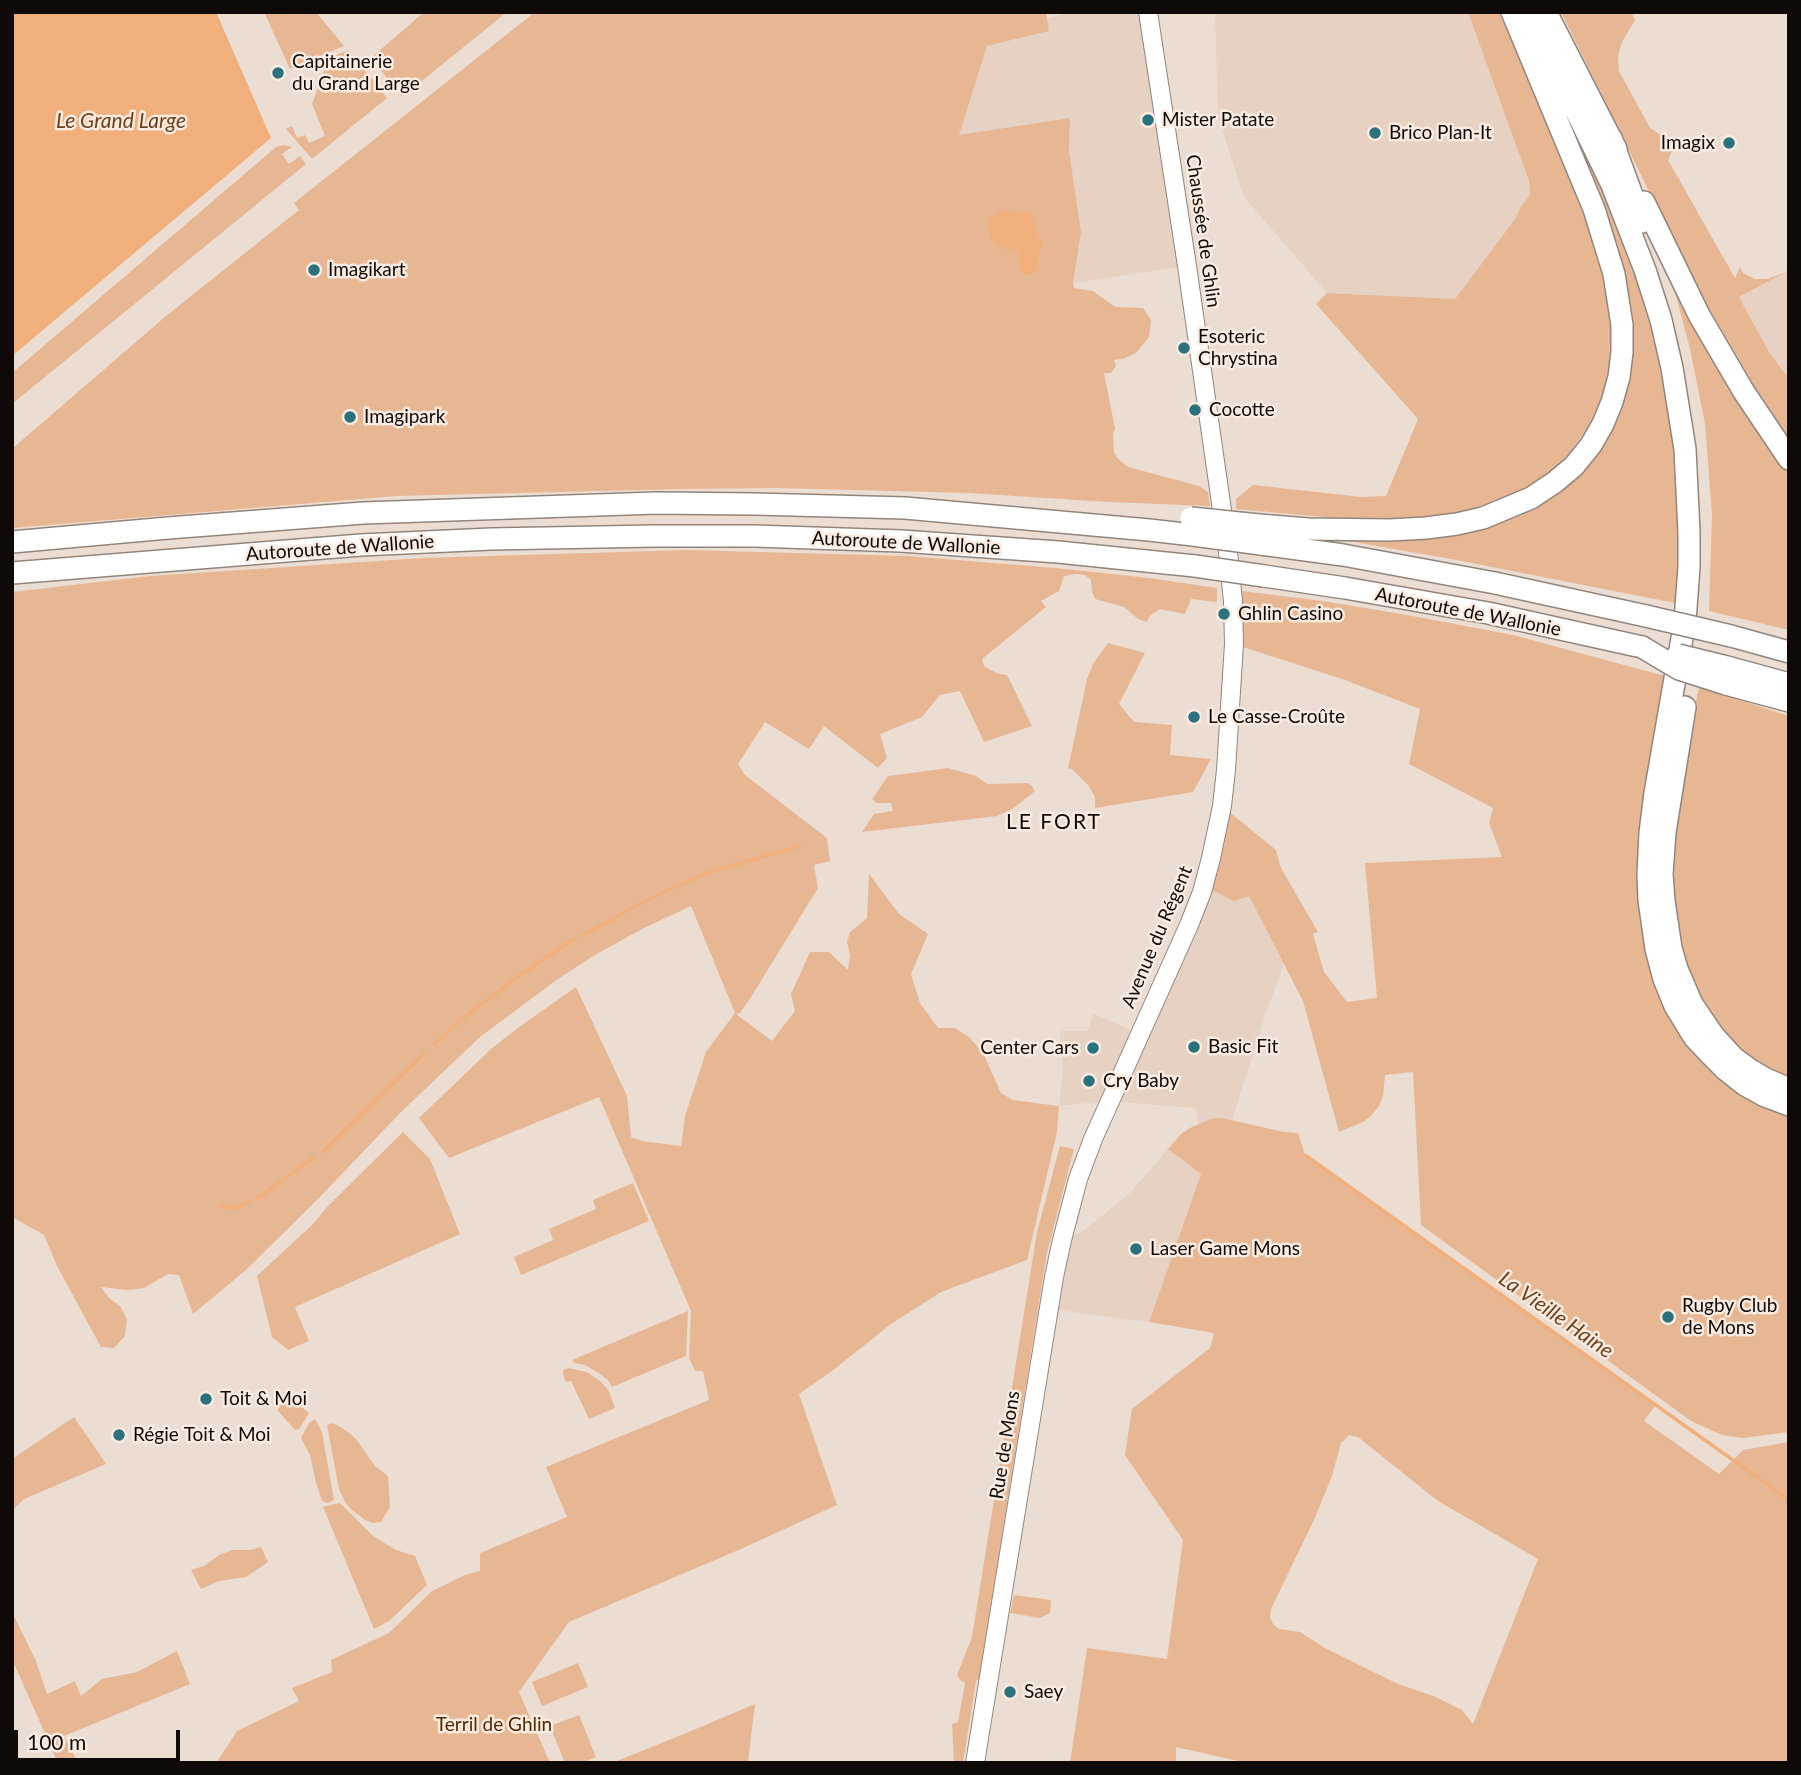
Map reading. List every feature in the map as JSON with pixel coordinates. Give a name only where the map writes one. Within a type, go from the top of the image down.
[{"type":"highway","points":[[1260,534],[1308,528],[1426,528],[1483,518],[1531,498],[1555,482],[1574,466],[1603,424],[1619,377],[1622,352],[1622,325],[1614,274],[1594,209],[1512,12]]},
{"type":"highway","points":[[1528,12],[1612,185],[1645,270],[1661,320],[1672,368],[1685,449],[1689,532],[1685,621],[1655,793],[1650,847],[1649,900],[1656,949],[1675,1006],[1709,1054],[1745,1085],[1789,1105]]},
{"type":"highway","points":[[1546,12],[1699,314],[1744,392],[1789,459]]},
{"type":"highway","points":[[1611,138],[1652,250],[1678,334],[1692,404],[1701,474],[1703,554],[1699,621],[1665,832],[1662,874],[1667,927],[1680,978],[1703,1022],[1734,1058],[1766,1079],[1789,1089]]},
{"type":"highway","name":"Autoroute de Wallonie","points":[[12,542],[363,513],[656,503],[905,508],[1149,530],[1192,527],[1260,534],[1343,555],[1495,583],[1646,616],[1789,652]]},
{"type":"highway","name":"Autoroute de Wallonie","points":[[12,573],[360,545],[491,539],[754,536],[901,541],[1058,552],[1264,576],[1488,613],[1642,647],[1727,676],[1789,684]]},
{"type":"highway","points":[[1727,676],[1789,701]]},
{"type":"main road","name":"Chaussée de Ghlin","points":[[1148,12],[1214,449]]},
{"type":"main road","name":"Avenue du Régent","points":[[1093,1139],[1202,892],[1222,806],[1234,644],[1228,552],[1214,449]]},
{"type":"main road","name":"Rue de Mons","points":[[975,1763],[1054,1277],[1079,1179],[1093,1139]]},
{"type":"shaded area","points":[[1073,12],[1148,12],[1187,266],[1073,283],[1081,232],[1069,151],[1070,119],[958,136],[987,46],[1048,31],[1047,18]]},
{"type":"shaded area","points":[[1215,12],[1493,12],[1515,141],[1529,181],[1530,195],[1455,299],[1327,293],[1244,197],[1218,117]]},
{"type":"shaded area","points":[[1789,270],[1789,379],[1769,352],[1739,297]]},
{"type":"shaded area","points":[[1204,886],[1249,896],[1284,964],[1232,1120],[1222,1118],[1198,1124],[1196,1108],[1109,1101],[1059,1106],[1063,1070],[1060,1031],[1088,1031],[1093,1013],[1139,1034]]},
{"type":"shaded area","points":[[1168,1149],[1201,1174],[1149,1322],[1049,1309],[1062,1240],[1083,1231],[1130,1193]]},
{"type":"green space","points":[[264,12],[316,12],[344,46],[290,69]]},
{"type":"green space","points":[[424,12],[507,12],[402,97],[371,58]]},
{"type":"green space","points":[[535,12],[1046,12],[1049,31],[987,46],[959,135],[1070,118],[1069,151],[1081,232],[1074,288],[1093,291],[1115,307],[1143,308],[1151,320],[1149,337],[1136,353],[1114,360],[1116,366],[1111,373],[1104,373],[1115,428],[1114,452],[1128,467],[1199,486],[1208,492],[1210,506],[969,493],[776,488],[681,489],[396,496],[12,528],[13,448],[166,316],[299,210],[294,203]]},
{"type":"green space","points":[[1468,12],[1505,12],[1588,222],[1607,291],[1611,327],[1609,365],[1602,399],[1587,429],[1568,455],[1538,482],[1507,499],[1468,512],[1380,522],[1236,509],[1236,499],[1253,485],[1361,497],[1386,496],[1418,419],[1316,304],[1327,293],[1455,299],[1530,195],[1529,181]]},
{"type":"green space","points":[[1561,12],[1631,12],[1635,20],[1622,42],[1618,56],[1619,71],[1650,128],[1666,138],[1673,149],[1668,160],[1735,278],[1740,267],[1743,273],[1755,279],[1767,279],[1784,273],[1739,297],[1769,352],[1789,379],[1789,438],[1755,387],[1692,279]]},
{"type":"green space","points":[[348,50],[387,98],[312,159],[286,129],[292,126],[297,138],[305,135],[309,143],[325,136],[312,104],[324,71],[320,62]]},
{"type":"green space","points":[[1556,103],[1569,114],[1625,240],[1642,291],[1662,370],[1675,449],[1680,533],[1675,603],[1319,536],[1413,535],[1574,473],[1629,340]]},
{"type":"green space","points":[[276,147],[292,147],[282,154],[289,164],[300,156],[306,164],[12,404],[12,373]]},
{"type":"green space","points":[[1672,280],[1759,428],[1789,470],[1789,630],[1709,611],[1712,515],[1705,424],[1690,349]]},
{"type":"green space","name":"Terril de Ghlin","points":[[686,550],[907,556],[1056,568],[1217,588],[1217,602],[1191,599],[1185,614],[1160,609],[1146,622],[1124,607],[1095,599],[1091,580],[1085,575],[1064,576],[1059,591],[1041,601],[1046,607],[982,659],[984,666],[996,673],[1007,675],[1032,726],[984,742],[960,691],[940,695],[922,717],[880,734],[887,758],[878,768],[824,726],[809,749],[765,722],[738,764],[745,775],[827,838],[830,861],[814,865],[818,888],[753,994],[740,1013],[736,1014],[772,1041],[795,1011],[791,994],[810,952],[829,952],[848,970],[850,955],[847,942],[850,932],[867,918],[869,874],[899,914],[928,934],[911,974],[920,1003],[938,1028],[955,1028],[969,1037],[983,1053],[1001,1093],[1013,1100],[1059,1106],[1057,1132],[1027,1260],[941,1292],[891,1324],[799,1394],[837,1505],[569,1622],[519,1692],[550,1763],[216,1763],[237,1731],[299,1701],[292,1688],[332,1672],[331,1660],[389,1633],[432,1591],[480,1571],[480,1553],[567,1517],[546,1467],[709,1400],[703,1371],[695,1371],[689,1358],[691,1311],[599,1097],[449,1158],[419,1118],[491,1049],[576,987],[627,1096],[631,1137],[681,1146],[685,1116],[706,1052],[735,1013],[691,906],[644,928],[555,981],[480,1037],[400,1113],[247,1269],[193,1314],[179,1275],[168,1274],[144,1288],[127,1290],[101,1287],[109,1298],[120,1306],[127,1319],[125,1336],[114,1348],[101,1347],[57,1266],[44,1235],[12,1217],[12,592],[150,576],[423,558]]},
{"type":"green space","points":[[1242,591],[1323,601],[1513,635],[1665,676],[1639,833],[1640,924],[1654,981],[1688,1045],[1722,1080],[1765,1107],[1789,1117],[1789,1432],[1743,1438],[1722,1435],[1691,1421],[1421,1225],[1413,1072],[1385,1075],[1383,1096],[1371,1116],[1339,1132],[1303,1001],[1249,896],[1234,901],[1204,886],[1222,806],[1276,850],[1281,868],[1318,932],[1313,934],[1324,972],[1347,1002],[1377,998],[1365,863],[1502,857],[1489,823],[1493,808],[1409,764],[1420,709],[1345,680],[1234,644],[1233,601],[1242,600]]},
{"type":"green space","points":[[1108,643],[1145,653],[1119,704],[1134,722],[1172,725],[1170,755],[1211,759],[1193,792],[1095,808],[1095,797],[1088,785],[1068,768],[1087,679],[1093,664]]},
{"type":"green space","points":[[1699,687],[1789,716],[1789,1077],[1753,1059],[1724,1035],[1707,1012],[1684,964],[1674,885],[1675,823]]},
{"type":"green space","points":[[948,768],[976,776],[987,784],[1028,783],[1035,791],[1014,808],[997,816],[862,832],[874,814],[893,811],[891,803],[877,803],[872,799],[888,776]]},
{"type":"green space","points":[[1222,1118],[1298,1133],[1305,1155],[1656,1405],[1644,1421],[1719,1474],[1743,1450],[1789,1442],[1789,1763],[1247,1763],[1176,1747],[1176,1763],[1070,1763],[1087,1648],[1167,1659],[1183,1540],[1125,1455],[1132,1409],[1210,1348],[1214,1333],[1149,1322],[1201,1174],[1168,1149],[1181,1134],[1210,1119]],"holes":[[[1349,1435],[1358,1437],[1438,1501],[1538,1559],[1473,1724],[1462,1710],[1436,1697],[1398,1684],[1325,1648],[1300,1632],[1279,1629],[1270,1617],[1271,1609],[1332,1476],[1341,1443]]]},
{"type":"green space","points":[[403,1132],[430,1159],[460,1234],[295,1307],[309,1341],[288,1350],[272,1337],[257,1276],[313,1224]]},
{"type":"green space","points":[[1060,1146],[1074,1149],[1047,1253],[979,1679],[976,1681],[963,1763],[954,1763],[952,1724],[958,1722],[965,1683],[957,1675],[972,1637],[1037,1232]]},
{"type":"green space","points":[[633,1183],[649,1221],[521,1275],[514,1257],[553,1240],[549,1229],[596,1209],[593,1200]]},
{"type":"green space","points":[[688,1311],[686,1356],[612,1387],[600,1374],[572,1360]]},
{"type":"green space","points":[[568,1368],[587,1372],[600,1381],[609,1391],[615,1408],[589,1419],[571,1381],[566,1382],[563,1375],[563,1370]]},
{"type":"green space","points":[[285,1402],[309,1413],[299,1429],[295,1430],[278,1411],[278,1406]]},
{"type":"green space","points":[[74,1417],[106,1464],[24,1499],[12,1511],[12,1459]]},
{"type":"green space","points":[[315,1419],[322,1432],[334,1500],[328,1503],[322,1501],[310,1455],[301,1438],[309,1423]]},
{"type":"green space","points":[[333,1423],[356,1439],[375,1466],[388,1476],[390,1507],[381,1522],[365,1520],[345,1502],[339,1489],[327,1425]]},
{"type":"green space","points":[[340,1503],[373,1536],[396,1550],[415,1556],[427,1585],[389,1621],[374,1629],[323,1507]]},
{"type":"green space","points":[[261,1547],[268,1562],[246,1577],[219,1581],[201,1589],[191,1570],[204,1566],[219,1555],[232,1550]]},
{"type":"green space","points":[[1014,1595],[1051,1600],[1050,1613],[1040,1618],[1010,1613]]},
{"type":"green space","points":[[12,1612],[36,1661],[47,1694],[75,1681],[81,1696],[102,1679],[137,1672],[177,1651],[190,1684],[64,1736],[78,1763],[58,1763],[12,1659]]},
{"type":"green space","points":[[578,1663],[588,1687],[542,1706],[532,1682]]},
{"type":"green space","points":[[755,1704],[748,1763],[612,1763],[691,1731]]},
{"type":"green space","points":[[579,1715],[596,1757],[581,1763],[565,1763],[550,1726]]},
{"type":"water","name":"Le Grand Large","points":[[12,12],[216,12],[271,138],[12,356]]},
{"type":"water","points":[[1000,211],[1030,212],[1042,244],[1037,269],[1030,275],[1020,272],[1019,251],[1008,251],[991,240],[988,220]]},
{"type":"waterway","points":[[583,935],[703,874],[800,846]]},
{"type":"waterway","points":[[434,1044],[467,1015],[576,938]]},
{"type":"waterway","points":[[322,1152],[424,1054]]},
{"type":"waterway","name":"La Vieille Haine","points":[[1305,1155],[1789,1500]]},
{"type":"waterway","points":[[258,1198],[313,1158]]},
{"type":"waterway","points":[[220,1205],[232,1208],[249,1202]]},
{"type":"place","name":"Capitainerie du Grand Large","points":[[278,73]]},
{"type":"place","name":"Mister Patate","points":[[1148,120]]},
{"type":"place","name":"Brico Plan-It","points":[[1375,133]]},
{"type":"place","name":"Imagix","points":[[1729,143]]},
{"type":"place","name":"Imagikart","points":[[314,270]]},
{"type":"place","name":"Esoteric Chrystina","points":[[1184,348]]},
{"type":"place","name":"Cocotte","points":[[1195,410]]},
{"type":"place","name":"Imagipark","points":[[350,417]]},
{"type":"place","name":"Ghlin Casino","points":[[1224,614]]},
{"type":"place","name":"Le Casse-Croûte","points":[[1194,717]]},
{"type":"place","name":"Basic Fit","points":[[1194,1047]]},
{"type":"place","name":"Center Cars","points":[[1093,1048]]},
{"type":"place","name":"Cry Baby","points":[[1089,1081]]},
{"type":"place","name":"Laser Game Mons","points":[[1136,1249]]},
{"type":"place","name":"Rugby Club de Mons","points":[[1668,1317]]},
{"type":"place","name":"Toit & Moi","points":[[206,1399]]},
{"type":"place","name":"Régie Toit & Moi","points":[[119,1435]]},
{"type":"place","name":"Saey","points":[[1010,1692]]},
{"type":"district","name":"LE FORT","points":[[1054,822]]}]
